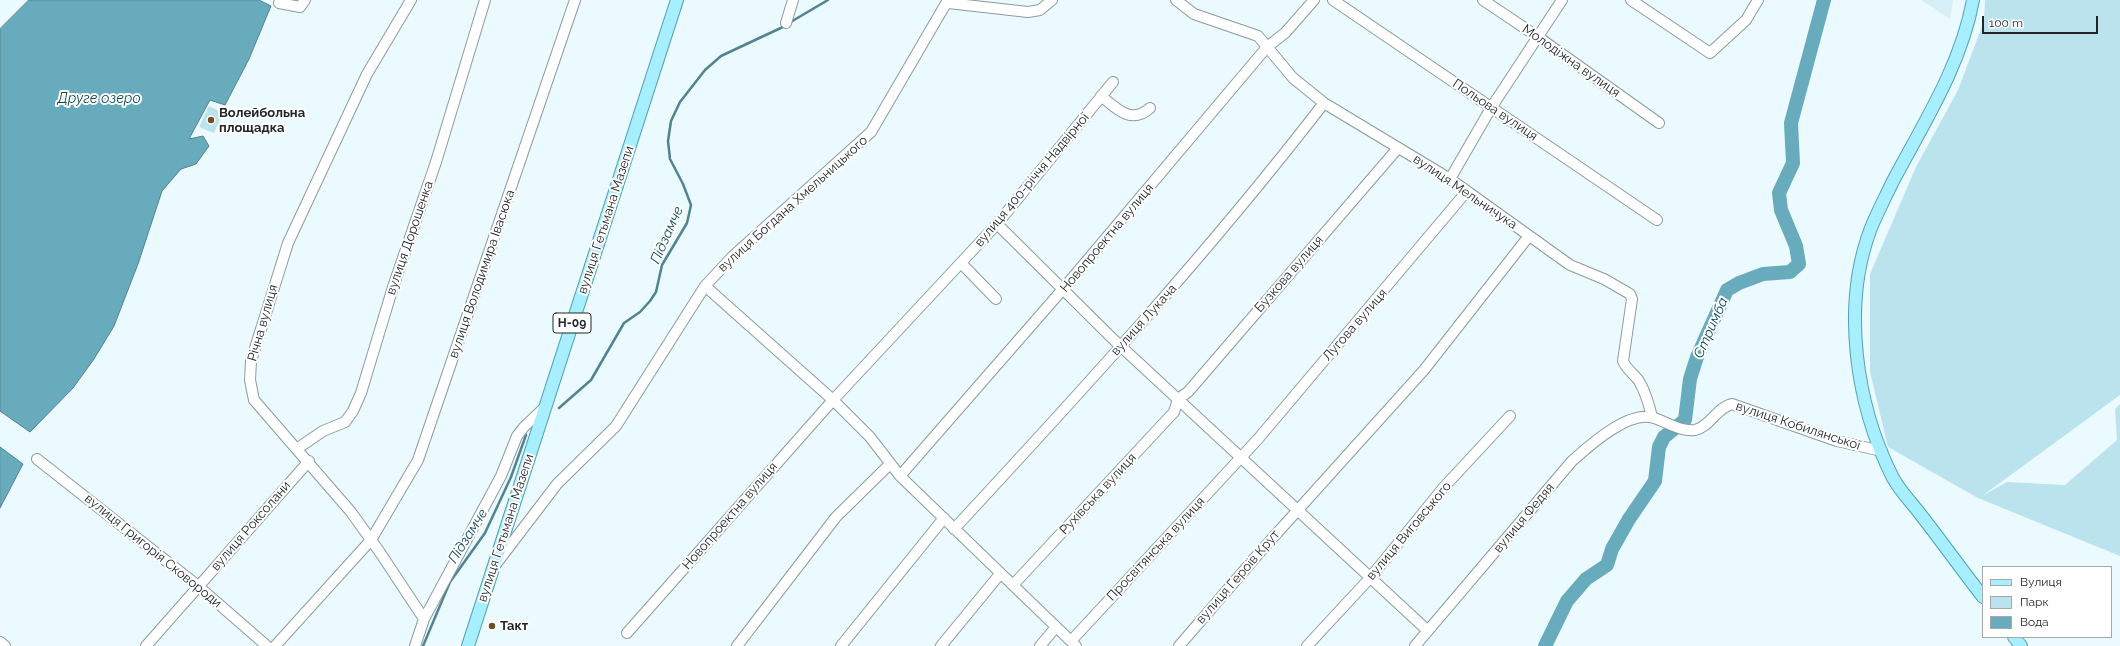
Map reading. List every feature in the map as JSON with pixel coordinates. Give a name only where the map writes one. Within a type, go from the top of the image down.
[{"type":"main road","name":"вулиця Гетьмана Мазепи","points":[[468,646],[678,0]]},
{"type":"main road","points":[[1973,0],[1965,35],[1941,93],[1889,191],[1871,229],[1862,259],[1855,318],[1857,354],[1864,394],[1874,431],[1894,479],[1982,596]]},
{"type":"main road","points":[[2015,638],[2021,646]]},
{"type":"street","points":[[279,3],[300,7],[304,0]]},
{"type":"street","name":"Річна вулиця","points":[[411,0],[367,74],[288,243],[250,361],[250,380],[254,400],[298,448],[371,540],[424,620]]},
{"type":"street","name":"вулиця Дорошенка","points":[[298,448],[323,431],[345,422],[353,412],[361,393],[393,287],[436,162],[485,0]]},
{"type":"street","name":"вулиця Володимира Івасюка","points":[[275,646],[371,540],[418,460],[575,0]]},
{"type":"street","points":[[786,23],[793,0]]},
{"type":"street","points":[[948,1],[1028,12],[1040,10],[1052,0]]},
{"type":"street","name":"вулиця Мельничука","points":[[1176,0],[1194,14],[1258,36],[1293,78],[1324,103],[1450,179],[1570,265],[1604,279],[1630,294],[1632,299],[1623,361],[1625,366],[1638,380],[1647,396],[1652,417]]},
{"type":"street","name":"Новопроектна вулиця","points":[[900,476],[1063,289],[1267,47],[1285,34],[1314,0]]},
{"type":"street","name":"Польова вулиця","points":[[1333,0],[1656,220]]},
{"type":"street","name":"Молодіжна вулиця","points":[[1482,0],[1538,37],[1659,123]]},
{"type":"street","points":[[1450,179],[1491,108],[1562,0]]},
{"type":"street","points":[[1631,0],[1710,53],[1746,20],[1758,0]]},
{"type":"street","name":"вулиця Богдана Хмельницького","points":[[493,569],[557,484],[616,426],[705,286],[732,257],[871,132],[948,1]]},
{"type":"street","name":"вулиця 400-річчя Надвірної","points":[[833,400],[997,224],[1113,82]]},
{"type":"street","points":[[1101,96],[1116,110],[1128,115],[1139,115],[1150,108]]},
{"type":"street","name":"вулиця Лукача","points":[[954,529],[1209,247],[1268,176],[1324,103]]},
{"type":"street","name":"Бузкова вулиця","points":[[1178,399],[1188,392],[1398,148]]},
{"type":"street","name":"Лугова вулиця","points":[[1241,457],[1394,280],[1467,191]]},
{"type":"street","points":[[997,224],[1178,399],[1428,631]]},
{"type":"street","name":"вулиця Героїв Крут","points":[[1179,646],[1298,509],[1424,370],[1529,236]]},
{"type":"street","points":[[961,263],[996,299]]},
{"type":"street","points":[[705,286],[833,400],[870,437],[900,476],[1074,644]]},
{"type":"street","name":"Рухівська вулиця","points":[[1013,586],[1174,412],[1178,399]]},
{"type":"street","name":"Новопроектна вулиця","points":[[627,633],[833,400]]},
{"type":"street","name":"вулиця Кобилянської","points":[[1652,417],[1676,428],[1694,430],[1700,428],[1726,405],[1732,404],[1837,441],[1882,451]]},
{"type":"street","points":[[415,646],[424,620],[501,476],[517,436],[524,427],[545,407]]},
{"type":"street","name":"вулиця Виговського","points":[[1307,646],[1370,578],[1444,487],[1510,416]]},
{"type":"street","name":"вулиця Федяя","points":[[1415,646],[1572,462],[1601,436],[1636,418],[1652,417]]},
{"type":"street","name":"Просвітянська вулиця","points":[[1074,644],[1241,457]]},
{"type":"street","name":"вулиця Григорія Сковороди","points":[[37,459],[198,586],[267,646]]},
{"type":"street","name":"вулиця Роксолани","points":[[146,646],[308,461]]},
{"type":"street","points":[[737,646],[836,517],[890,464]]},
{"type":"street","points":[[841,646],[944,518]]},
{"type":"street","points":[[941,646],[1000,574]]},
{"type":"street","points":[[1040,646],[1056,627]]},
{"type":"street","points":[[0,642],[5,646]]},
{"type":"shaded area","points":[[1921,0],[1953,0],[1950,19]]},
{"type":"green space","points":[[1985,0],[2120,0],[2120,395],[1982,496],[2007,482],[2065,485],[2117,440],[2115,409],[2120,404],[2120,556],[1978,498],[1888,447],[1870,372],[1870,274],[1916,167],[1958,90],[1984,21]]},
{"type":"green space","name":"Волейбольна площадка","points":[[209,106],[223,113],[214,133],[199,127]]},
{"type":"water","name":"Друге озеро","points":[[29,0],[259,0],[271,6],[249,59],[225,105],[210,100],[189,139],[203,136],[209,146],[196,164],[181,169],[162,191],[138,264],[114,326],[94,359],[73,388],[30,432],[0,411],[0,29]]},
{"type":"water","points":[[0,447],[23,464],[0,508]]},
{"type":"waterway","name":"Підзамче","points":[[789,23],[828,0]]},
{"type":"waterway","name":"Стримба","points":[[1545,646],[1567,601],[1586,579],[1607,565],[1612,549],[1629,519],[1655,481],[1659,447],[1664,437],[1685,420],[1690,379],[1697,357],[1727,290],[1739,283],[1763,274],[1790,272],[1799,264],[1796,246],[1781,210],[1779,193],[1793,163],[1791,123],[1824,0]]},
{"type":"waterway","name":"Підзамче","points":[[559,408],[591,380],[624,323],[640,312],[650,301],[656,292],[662,265],[687,223],[691,205],[683,184],[670,159],[668,141],[671,121],[680,102],[705,70],[721,56],[785,26]]},
{"type":"waterway","name":"Підзамче","points":[[423,646],[450,582],[485,533],[511,477],[526,435]]},
{"type":"place","name":"Волейбольна площадка","points":[[211,120]]},
{"type":"place","name":"Такт","points":[[492,626]]}]
